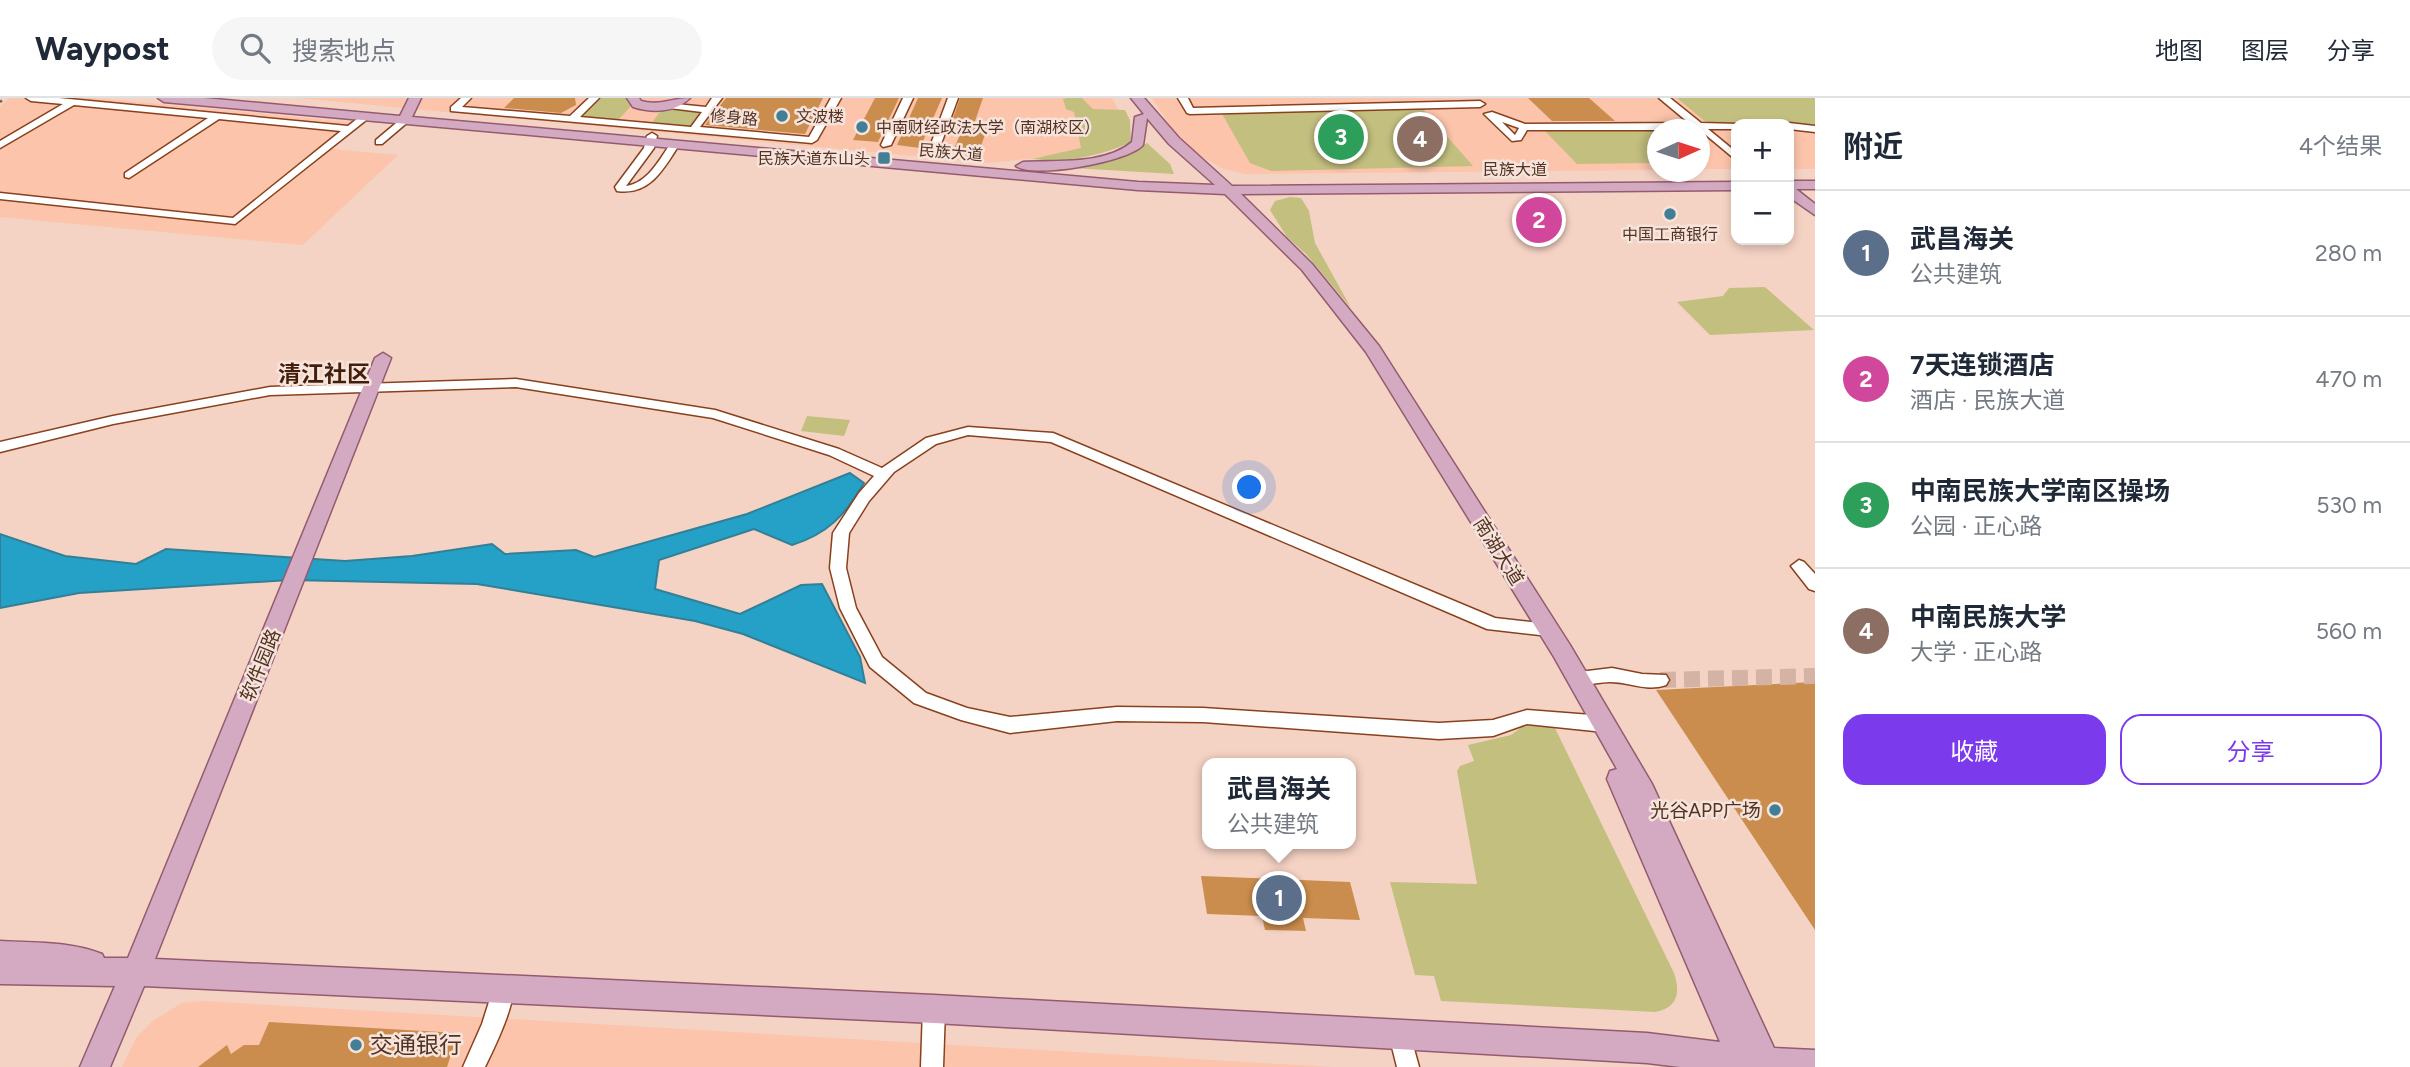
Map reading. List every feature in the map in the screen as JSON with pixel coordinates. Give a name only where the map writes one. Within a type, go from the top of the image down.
[{"type":"main road","name":"民族大道","points":[[164,98],[365,117],[406,118]]},
{"type":"main road","name":"民族大道","points":[[222,98],[406,118],[1136,180],[1221,196],[1268,183],[1731,179]]},
{"type":"main road","points":[[406,118],[415,98]]},
{"type":"main road","points":[[633,98],[637,104],[649,107],[669,106],[684,98]]},
{"type":"main road","name":"南湖大道","points":[[1127,98],[1141,117],[1317,292],[1363,351],[1542,630],[1577,678],[1596,724]]},
{"type":"main road","name":"南湖大道","points":[[1137,98],[1156,122],[1195,161],[1221,196],[1267,225],[1325,286],[1373,350],[1596,724],[1643,792],[1755,1064]]},
{"type":"main road","points":[[999,167],[1091,160],[1122,154],[1137,145],[1141,117]]},
{"type":"main road","name":"民族大道","points":[[651,139],[674,145],[1138,186],[1221,196],[1286,189],[1731,186]]},
{"type":"main road","points":[[1195,161],[1227,174],[1268,183]]},
{"type":"main road","points":[[1794,178],[1815,178]]},
{"type":"main road","points":[[1794,187],[1815,185]]},
{"type":"main road","points":[[1267,225],[1259,204],[1266,197],[1286,189]]},
{"type":"main road","points":[[1794,192],[1815,211]]},
{"type":"main road","name":"软件园路","points":[[136,972],[383,358]]},
{"type":"main road","points":[[0,955],[66,958],[136,972]]},
{"type":"main road","points":[[0,970],[58,973],[136,972],[934,1009],[1647,1048],[1755,1064],[1815,1065]]},
{"type":"main road","points":[[95,1067],[136,972]]},
{"type":"main road","points":[[105,1067],[136,972]]},
{"type":"street","points":[[31,98],[348,129]]},
{"type":"street","name":"修身路","points":[[466,98],[454,109],[812,140],[836,98]]},
{"type":"street","points":[[573,119],[594,98]]},
{"type":"street","points":[[693,130],[717,98]]},
{"type":"street","points":[[886,145],[908,98]]},
{"type":"street","points":[[933,152],[953,98]]},
{"type":"street","points":[[1183,98],[1190,111],[1477,101],[1511,138],[1518,138],[1524,127]]},
{"type":"street","points":[[1339,98],[1346,107]]},
{"type":"street","points":[[1664,98],[1692,119]]},
{"type":"street","points":[[1670,98],[1694,119]]},
{"type":"street","points":[[0,145],[72,102]]},
{"type":"street","points":[[669,106],[708,110]]},
{"type":"street","points":[[636,124],[649,107]]},
{"type":"street","points":[[1489,114],[1524,127],[1647,127]]},
{"type":"street","points":[[129,176],[218,116]]},
{"type":"street","points":[[0,196],[235,220],[365,117]]},
{"type":"street","points":[[379,142],[406,118]]},
{"type":"street","points":[[1710,127],[1731,126]]},
{"type":"street","points":[[1794,127],[1815,129]]},
{"type":"street","points":[[1710,132],[1731,147]]},
{"type":"street","points":[[1710,134],[1731,153]]},
{"type":"street","points":[[651,139],[649,148],[621,189],[640,188],[651,178],[674,145]]},
{"type":"street","points":[[0,447],[113,419],[287,390],[516,383],[715,414],[834,452],[884,475]]},
{"type":"street","points":[[1542,630],[1493,624],[1053,438],[968,431],[931,441],[884,475],[864,497],[841,533],[838,568],[848,608],[876,662],[920,698],[967,715],[1010,725],[1117,714],[1203,715],[1439,731],[1493,728],[1527,717],[1596,724]]},
{"type":"street","points":[[1798,566],[1815,585]]},
{"type":"street","points":[[1577,678],[1612,676],[1642,681],[1660,680]]},
{"type":"street","points":[[474,1067],[492,1026],[504,988]]},
{"type":"street","points":[[932,1067],[934,1009]]},
{"type":"street","points":[[1400,1035],[1408,1067]]},
{"type":"shaded area","points":[[10,98],[94,98],[362,123],[332,149],[398,155],[303,245],[0,217],[0,106]]},
{"type":"shaded area","name":"中南财经政法大学（南湖校区）","points":[[298,98],[1112,98],[1120,113],[1094,152],[988,163]]},
{"type":"shaded area","points":[[599,98],[628,98],[632,105],[618,120],[580,116]]},
{"type":"shaded area","points":[[1082,98],[1093,109],[1125,110],[1130,120],[1131,142],[1083,157],[1032,159],[1081,148],[1074,112],[1066,109],[1063,99]]},
{"type":"shaded area","points":[[1152,98],[1815,98],[1815,169],[1794,169],[1794,119],[1731,119],[1731,169],[1710,169],[1710,119],[1647,119],[1647,170],[1245,174],[1224,169],[1200,156],[1171,127]]},
{"type":"shaded area","points":[[1677,98],[1815,98],[1815,126],[1794,126],[1794,119],[1731,119],[1731,124],[1710,124],[1710,119],[1702,119]]},
{"type":"shaded area","points":[[672,107],[705,110],[692,128],[651,124],[662,109]]},
{"type":"shaded area","points":[[1421,107],[1473,166],[1271,171],[1250,163],[1221,112]]},
{"type":"shaded area","points":[[1647,130],[1647,163],[1577,164],[1545,131]]},
{"type":"shaded area","points":[[1147,143],[1170,164],[1174,174],[1056,167],[1111,159],[1129,154]]},
{"type":"shaded area","points":[[1290,197],[1301,198],[1309,211],[1315,243],[1351,308],[1306,254],[1287,237],[1270,210],[1275,201]]},
{"type":"shaded area","points":[[1765,287],[1814,330],[1710,335],[1677,302],[1723,296],[1729,288]]},
{"type":"shaded area","points":[[807,416],[850,420],[844,436],[801,431]]},
{"type":"shaded area","points":[[1554,726],[1674,973],[1677,994],[1673,1003],[1662,1010],[1655,1012],[1441,1001],[1434,976],[1415,975],[1390,882],[1477,884],[1457,771],[1460,766],[1474,761],[1468,745],[1511,735],[1522,727]]},
{"type":"shaded area","points":[[203,1001],[1332,1067],[122,1067],[136,1038],[154,1020],[182,1003]]},
{"type":"water","points":[[850,473],[864,483],[842,514],[816,535],[792,545],[754,529],[659,560],[655,589],[740,614],[801,585],[822,584],[860,657],[865,683],[743,634],[695,621],[477,584],[290,580],[79,593],[0,608],[0,534],[65,556],[136,564],[166,549],[345,561],[412,556],[492,544],[505,554],[576,550],[594,557],[747,514]]},
{"type":"building","points":[[514,98],[575,98],[576,105],[561,113],[504,108]]},
{"type":"building","name":"文波楼","points":[[726,98],[823,98],[805,134],[705,125]]},
{"type":"building","points":[[875,98],[899,98],[878,142],[853,140]]},
{"type":"building","points":[[918,98],[942,98],[920,148],[897,145]]},
{"type":"building","points":[[960,98],[983,98],[974,124],[988,126],[979,152],[954,149],[966,120],[953,118]]},
{"type":"building","points":[[1528,98],[1589,98],[1615,121],[1552,121]]},
{"type":"building","name":"光谷APP广场","points":[[1815,682],[1815,930],[1656,690]]},
{"type":"building","points":[[1201,876],[1350,882],[1360,920],[1303,918],[1306,931],[1265,930],[1262,916],[1207,914]]},
{"type":"building","name":"交通银行","points":[[269,1022],[458,1033],[447,1067],[198,1067],[227,1045],[231,1054],[244,1045],[259,1045]]},
{"type":"tunnel","points":[[1660,680],[1815,676]]},
{"type":"railway","points":[[0,102],[5,98]]},
{"type":"place","name":"文波楼","points":[[782,116]]},
{"type":"place","name":"中南财经政法大学（南湖校区）","points":[[862,127]]},
{"type":"place","name":"中南民族大学南区操场","points":[[1341,137]]},
{"type":"place","name":"中南民族大学","points":[[1420,139]]},
{"type":"place","name":"民族大道东山头","points":[[884,158]]},
{"type":"place","name":"中国工商银行","points":[[1670,214]]},
{"type":"place","name":"7天连锁酒店","points":[[1539,220]]},
{"type":"place","name":"光谷APP广场","points":[[1775,810]]},
{"type":"place","name":"武昌海关","points":[[1279,898]]},
{"type":"place","name":"交通银行","points":[[356,1045]]},
{"type":"district","name":"清江社区","points":[[324,374]]}]
